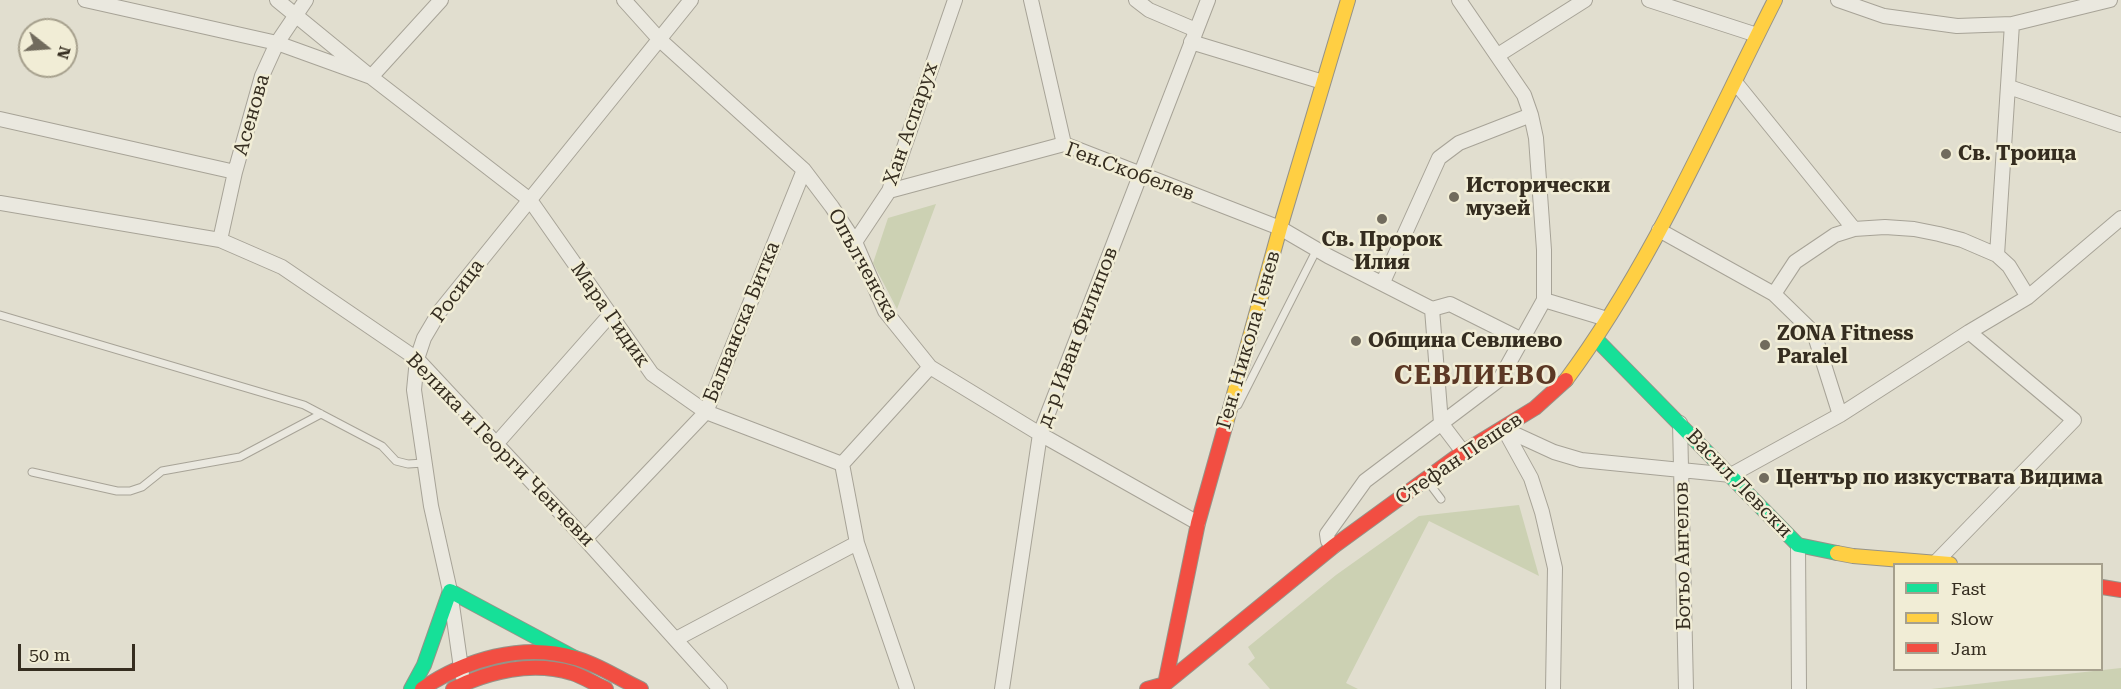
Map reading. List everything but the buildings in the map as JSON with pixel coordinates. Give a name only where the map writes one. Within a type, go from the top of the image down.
[{"type":"street","name":"Мара Гидик","points":[[85,0],[277,43],[371,77]]},
{"type":"street","name":"Мара Гидик","points":[[277,0],[371,77],[530,200],[652,374],[706,412],[842,464]]},
{"type":"street","name":"Асенова","points":[[220,240],[235,172],[261,76],[277,43],[306,0]]},
{"type":"street","points":[[371,77],[441,0]]},
{"type":"street","name":"Опълченска","points":[[624,0],[660,40],[804,170],[855,242],[885,311],[930,367],[1040,434],[1198,523]]},
{"type":"street","name":"Росица","points":[[458,686],[461,668],[450,591],[431,506],[414,390],[417,359],[424,338],[440,311],[691,0]]},
{"type":"street","name":"Хан Аспарух","points":[[855,242],[889,191],[955,0]]},
{"type":"street","points":[[1031,0],[1064,144]]},
{"type":"street","points":[[1136,0],[1193,36],[1323,82]]},
{"type":"street","name":"д-р Иван Филипов","points":[[1002,689],[1040,434],[1208,0]]},
{"type":"street","name":"Ген. Никола Генев","points":[[1165,687],[1198,523],[1280,228],[1348,0]]},
{"type":"street","points":[[1334,546],[1328,541],[1327,534],[1365,481],[1500,379],[1544,300],[1544,250],[1536,138],[1531,115],[1524,95],[1459,0]]},
{"type":"street","points":[[1498,56],[1585,0]]},
{"type":"street","points":[[1649,0],[1757,35]]},
{"type":"street","name":"Стефан Пешев","points":[[1147,689],[1165,687],[1334,546],[1463,452],[1535,408],[1566,381],[1596,339],[1659,230],[1775,0]]},
{"type":"street","points":[[1838,0],[1884,16],[1957,26],[2012,24],[2110,0]]},
{"type":"street","points":[[1997,255],[2012,24]]},
{"type":"street","points":[[1735,82],[1854,229]]},
{"type":"street","points":[[2009,87],[2121,125]]},
{"type":"street","points":[[1383,282],[1439,158],[1459,143],[1531,115]]},
{"type":"street","points":[[0,119],[235,172]]},
{"type":"street","name":"Ген.Скобелев","points":[[889,191],[1064,144],[1280,228],[1323,253],[1432,309]]},
{"type":"street","name":"Балванска Битка","points":[[585,538],[706,412],[804,170]]},
{"type":"street","name":"Велика и Георги Ченчеви","points":[[0,203],[220,240],[282,267],[417,359],[585,538],[720,689]]},
{"type":"street","points":[[1504,429],[1554,452],[1581,460],[1731,475],[1840,415],[2028,297],[2121,218]]},
{"type":"street","points":[[1774,294],[1796,262],[1835,235],[1854,229],[1885,227],[1914,229],[1962,240],[1997,255],[2009,266],[2028,297]]},
{"type":"street","points":[[1659,230],[1774,294],[1814,333],[1840,415]]},
{"type":"street","points":[[1544,300],[1607,319]]},
{"type":"street","points":[[1463,452],[1442,423],[1432,309],[1450,304],[1522,340]]},
{"type":"street","points":[[497,443],[610,315]]},
{"type":"street","points":[[1936,562],[2074,420],[1969,332]]},
{"type":"street","name":"Васил Левски","points":[[1596,339],[1798,545],[1853,556],[1943,563]]},
{"type":"street","points":[[907,689],[857,543],[842,464],[930,367]]},
{"type":"street","name":"Ботьо Ангелов","points":[[1680,423],[1686,689]]},
{"type":"street","points":[[1504,429],[1531,477],[1555,568],[1553,689]]},
{"type":"street","points":[[676,639],[857,543]]},
{"type":"street","points":[[1798,545],[1798,689]]},
{"type":"street","points":[[2103,587],[2121,590]]},
{"type":"street","points":[[411,689],[424,665],[450,591],[575,658],[641,689]]},
{"type":"street","points":[[423,689],[461,668],[497,657],[545,653],[575,658]]},
{"type":"street","points":[[458,686],[499,673],[545,668],[570,672],[606,689]]},
{"type":"lane","points":[[1229,411],[1238,405],[1323,253]]},
{"type":"lane","points":[[0,315],[304,405],[382,446],[396,461],[408,464],[424,463]]},
{"type":"lane","points":[[32,472],[117,491],[130,491],[142,487],[162,471],[240,458],[321,414]]},
{"type":"lane","points":[[1426,479],[1441,499]]},
{"type":"green space","points":[[936,204],[897,309],[873,263],[888,218]]},
{"type":"green space","points":[[1519,505],[1539,576],[1429,521],[1346,683],[1358,689],[1270,689],[1248,664],[1255,658],[1248,647],[1336,575],[1419,516]]},
{"type":"green space","points":[[2121,668],[2121,689],[1931,689],[2103,671]]},
{"type":"traffic: fast","points":[[1596,339],[1798,545],[1837,553]]},
{"type":"traffic: fast","points":[[411,689],[424,665],[450,591],[575,658]]},
{"type":"traffic: slow","points":[[1225,427],[1280,228],[1348,0]]},
{"type":"traffic: slow","points":[[1566,380],[1597,336],[1653,243],[1775,0]]},
{"type":"traffic: slow","points":[[1837,553],[1938,563]]},
{"type":"traffic: jam","points":[[1147,689],[1165,684],[1334,546],[1463,452],[1535,408],[1566,380]]},
{"type":"traffic: jam","points":[[1165,684],[1198,523],[1225,427]]},
{"type":"traffic: jam","points":[[2103,587],[2121,590]]},
{"type":"traffic: jam","points":[[422,689],[475,662],[515,653],[535,652],[584,661],[641,689]]},
{"type":"traffic: jam","points":[[453,689],[481,677],[526,668],[572,673],[606,689]]},
{"type":"place","name":"Св. Троица","points":[[1946,154]]},
{"type":"place","name":"Исторически музей","points":[[1454,197]]},
{"type":"place","name":"Св. Пророк Илия","points":[[1382,219]]},
{"type":"place","name":"Община Севлиево","points":[[1356,341]]},
{"type":"place","name":"ZONA Fitness Paralel","points":[[1765,345]]},
{"type":"place","name":"Център по изкуствата Видима","points":[[1764,478]]},
{"type":"district","name":"СЕВЛИЕВО","points":[[1476,376]]}]
